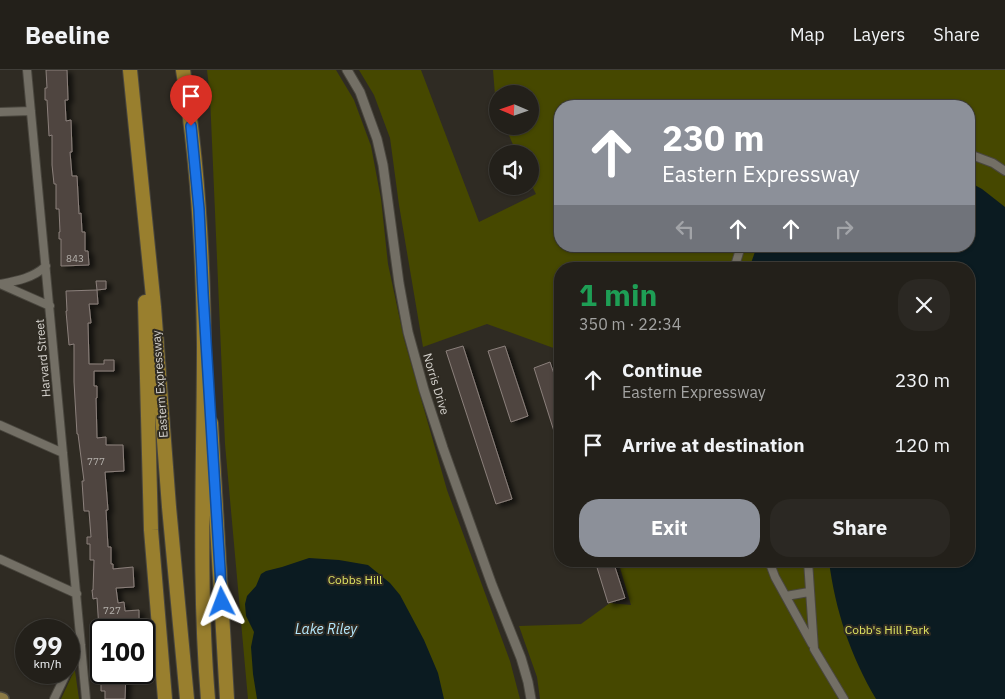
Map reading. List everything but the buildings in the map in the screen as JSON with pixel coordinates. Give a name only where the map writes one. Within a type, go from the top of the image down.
[{"type":"highway","name":"Eastern Expressway","points":[[130,70],[155,323],[169,507],[187,699]]},
{"type":"highway","points":[[183,70],[197,175],[203,293],[201,554],[208,699]]},
{"type":"highway","points":[[142,191],[151,530],[165,699]]},
{"type":"highway","points":[[203,293],[227,699]]},
{"type":"street","name":"Harvard Street","points":[[27,70],[86,699]]},
{"type":"street","name":"Norris Drive","points":[[347,70],[360,92],[377,139],[383,165],[399,283],[408,332],[424,390],[486,567],[521,658],[528,682],[530,699]]},
{"type":"street","points":[[0,112],[31,111]]},
{"type":"street","points":[[975,156],[993,163],[1005,171]]},
{"type":"street","points":[[46,266],[30,277],[0,284],[50,306]]},
{"type":"street","points":[[0,425],[63,452]]},
{"type":"street","points":[[0,559],[77,594]]},
{"type":"street","points":[[771,567],[814,649],[844,699]]},
{"type":"street","points":[[808,567],[814,649]]},
{"type":"street","points":[[786,596],[809,592]]},
{"type":"street","points":[[80,648],[82,644]]},
{"type":"street","points":[[54,699],[62,684]]},
{"type":"green space","name":"Cobbs Hill","points":[[207,70],[336,70],[354,100],[371,146],[381,199],[388,264],[404,339],[447,490],[510,661],[520,699],[248,699],[225,444],[210,96]]},
{"type":"green space","name":"Cobb's Hill Park","points":[[359,70],[421,70],[479,222],[534,195],[539,195],[539,145],[513,145],[509,135],[539,135],[539,85],[494,85],[493,70],[1005,70],[1005,699],[540,699],[537,677],[519,626],[581,624],[610,603],[631,605],[620,567],[975,567],[975,262],[554,262],[554,348],[487,324],[423,347],[399,205],[390,138],[374,95]]},
{"type":"green space","points":[[68,684],[77,684],[79,699],[61,699]]},
{"type":"water","points":[[975,185],[1005,207],[1005,699],[876,699],[859,667],[845,633],[835,597],[830,567],[975,567],[975,262],[751,262],[755,252],[975,252]]},
{"type":"water","name":"Lake Riley","points":[[309,558],[339,560],[368,565],[390,583],[400,595],[424,640],[438,673],[444,699],[257,699],[251,647],[254,632],[246,616],[245,604],[247,596],[256,586],[261,574]]},
{"type":"route","points":[[191,126],[197,175],[222,602]]}]
